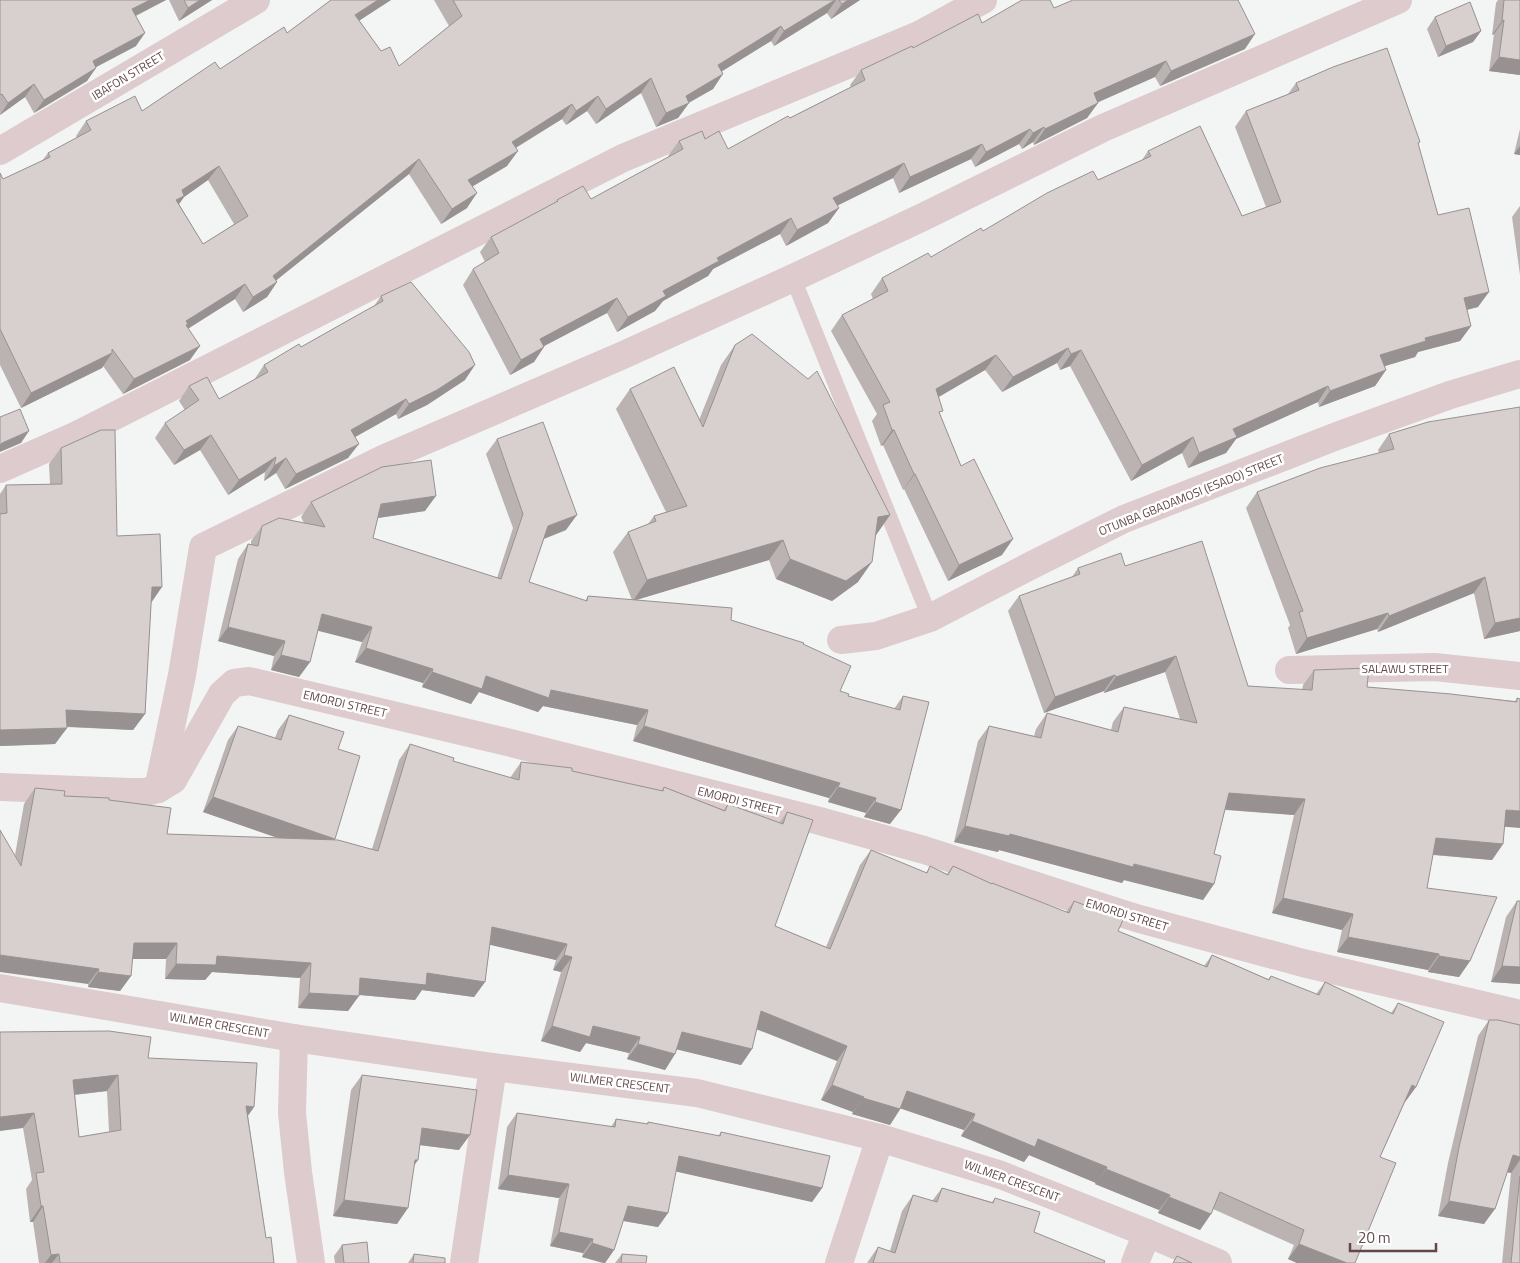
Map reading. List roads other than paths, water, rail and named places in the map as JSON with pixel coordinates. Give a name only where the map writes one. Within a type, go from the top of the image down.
[{"type":"street","name":"IBAFON STREET","points":[[0,151],[256,0]]},
{"type":"street","points":[[0,469],[77,435],[622,158],[919,35],[983,0]]},
{"type":"street","points":[[0,787],[130,792],[145,792],[158,789],[182,675],[203,547],[385,458],[621,356],[793,278],[864,243],[923,217],[1103,128],[1381,2]]},
{"type":"street","name":"OTUNBA GBADAMOSI (ESADO) STREET","points":[[841,640],[876,636],[930,618],[1124,519],[1337,436],[1450,395],[1520,374]]},
{"type":"street","name":"SALAWU STREET","points":[[1289,670],[1435,667],[1520,676]]},
{"type":"street","name":"EMORDI STREET","points":[[158,789],[173,780],[222,694],[234,683],[249,681],[501,741],[816,820],[924,850],[1136,918],[1303,963],[1520,1014]]},
{"type":"street","name":"WILMER CRESCENT","points":[[0,988],[294,1038],[493,1067],[697,1093],[880,1138],[1001,1175],[1218,1263]]},
{"type":"street","points":[[294,1038],[292,1113],[311,1263]]},
{"type":"street","points":[[464,1263],[493,1067]]},
{"type":"street","points":[[839,1263],[880,1138]]},
{"type":"street","points":[[1135,1263],[1147,1233]]},
{"type":"lane","points":[[793,278],[930,618]]}]
